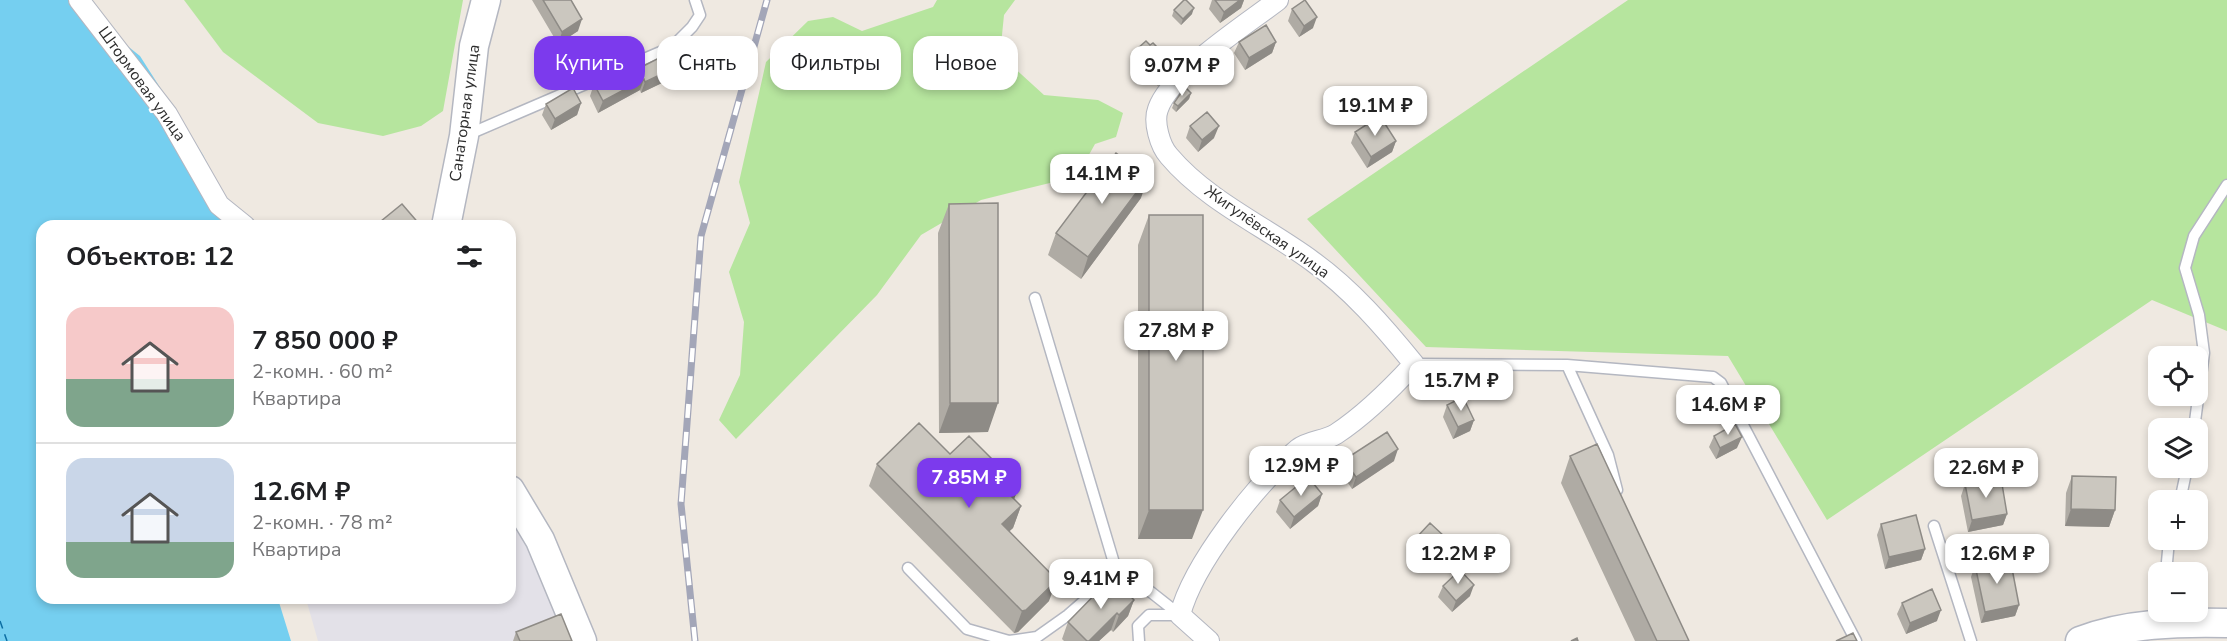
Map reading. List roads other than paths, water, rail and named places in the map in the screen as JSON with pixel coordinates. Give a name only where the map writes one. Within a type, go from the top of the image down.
[{"type":"main road","name":"Санаторная улица","points":[[447,220],[464,136],[474,46],[486,0]]},
{"type":"main road","points":[[516,500],[540,540],[582,641]]},
{"type":"main road","points":[[2080,641],[2103,632],[2227,623]]},
{"type":"street","name":"Штормовая улица","points":[[79,0],[122,52],[167,114],[219,205],[238,220]]},
{"type":"street","name":"Жигулёвская улица","points":[[1278,0],[1172,85],[1157,110],[1158,131],[1167,155],[1192,178],[1314,262],[1382,324],[1414,364]]},
{"type":"street","points":[[1209,641],[1180,615],[1186,593],[1207,555],[1261,488],[1300,447],[1335,435],[1392,388],[1414,364]]},
{"type":"lane","points":[[464,136],[481,131],[523,110],[672,47],[700,15],[695,0]]},
{"type":"lane","points":[[2195,418],[2204,353],[2199,315],[2185,268],[2194,236],[2227,185]]},
{"type":"lane","points":[[1035,298],[1114,563],[1180,615]]},
{"type":"lane","points":[[1414,364],[1567,365],[1713,377],[1721,383],[1856,641]]},
{"type":"lane","points":[[1567,365],[1608,454],[1614,484],[1624,505]]},
{"type":"lane","points":[[1934,526],[1971,641]]},
{"type":"lane","points":[[908,568],[967,629],[1009,641],[1036,637],[1068,615],[1107,582],[1114,563]]},
{"type":"lane","points":[[1138,641],[1138,626],[1149,615],[1180,615]]},
{"type":"water","points":[[0,0],[70,0],[140,56],[203,155],[214,178],[228,220],[36,220],[36,604],[280,604],[291,641],[0,641]]},
{"type":"railway","points":[[695,641],[681,504],[701,236],[767,0]]}]
